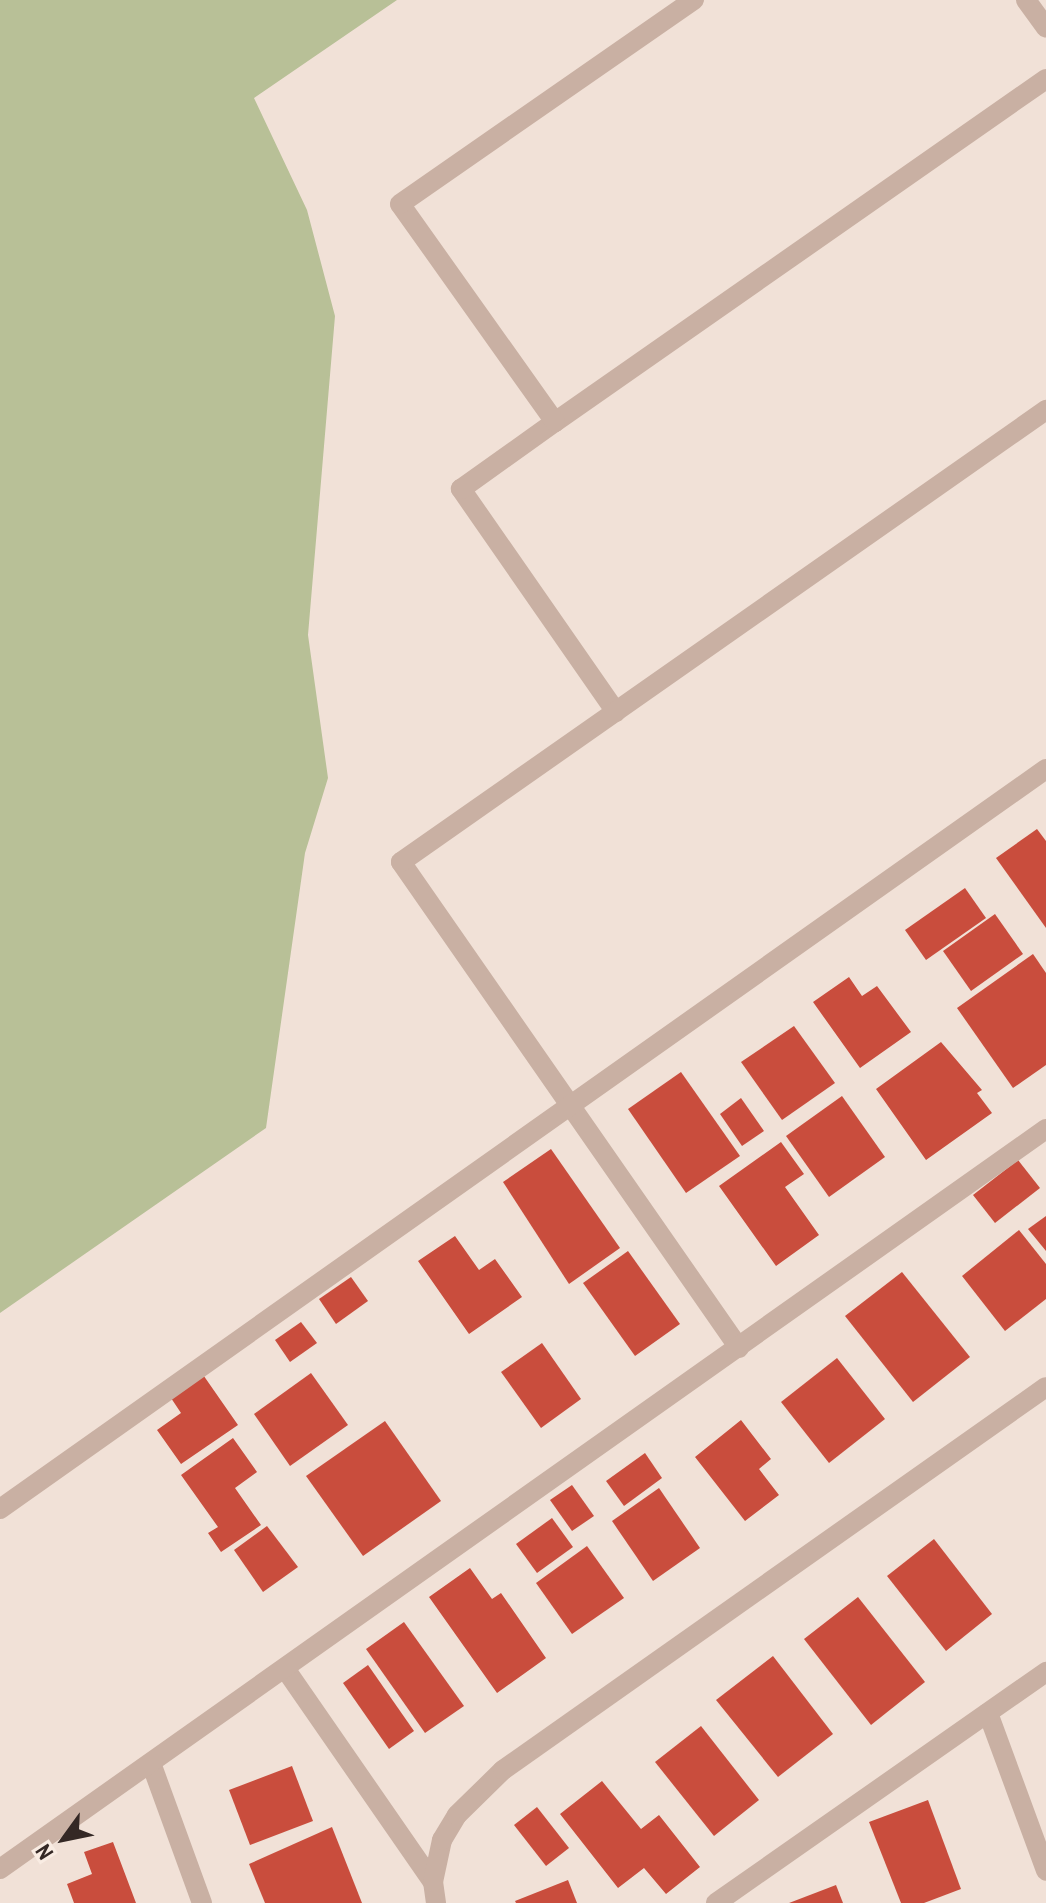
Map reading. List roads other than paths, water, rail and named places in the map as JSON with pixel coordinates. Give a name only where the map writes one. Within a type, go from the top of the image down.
[{"type":"street","points":[[555,422],[400,204],[694,0]]},
{"type":"street","points":[[1026,0],[1046,28]]},
{"type":"street","points":[[616,712],[461,489],[1046,79]]},
{"type":"street","points":[[739,1348],[569,1108],[401,862],[1046,410]]},
{"type":"street","points":[[0,1509],[1046,769]]},
{"type":"street","points":[[0,1869],[286,1670],[1046,1129]]},
{"type":"street","points":[[436,1903],[433,1882],[442,1840],[457,1815],[503,1770],[1046,1387]]},
{"type":"street","points":[[286,1670],[433,1882]]},
{"type":"street","points":[[716,1903],[1046,1672]]},
{"type":"street","points":[[988,1713],[1046,1871]]},
{"type":"street","points":[[151,1763],[202,1903]]}]
